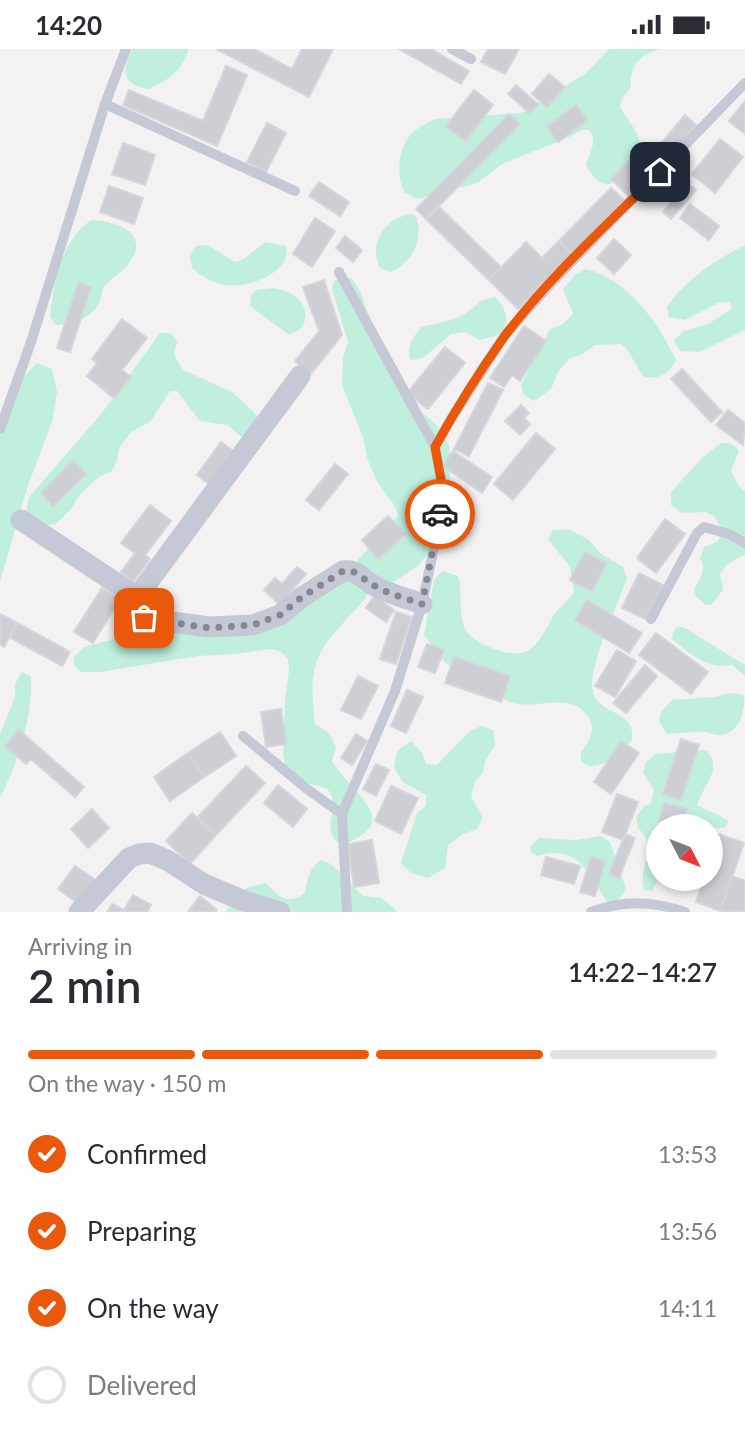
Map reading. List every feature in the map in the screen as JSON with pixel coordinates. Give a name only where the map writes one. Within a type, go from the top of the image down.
[{"type":"street","points":[[300,376],[137,597],[134,607],[137,614],[144,618],[209,628],[253,625],[280,615],[302,597],[348,570],[356,572],[372,585],[422,604]]},
{"type":"street","points":[[21,520],[137,597]]},
{"type":"street","points":[[79,912],[129,858],[150,853],[167,860],[204,884],[244,901],[280,912]]},
{"type":"lane","points":[[0,429],[105,104],[126,49]]},
{"type":"lane","points":[[452,49],[471,59]]},
{"type":"lane","points":[[435,447],[472,384],[506,335],[555,279],[745,83]]},
{"type":"lane","points":[[105,104],[295,191]]},
{"type":"lane","points":[[339,272],[435,447],[442,485],[439,525],[422,604],[395,691],[342,814],[346,912]]},
{"type":"lane","points":[[650,619],[697,533],[704,527],[711,527],[745,543]]},
{"type":"lane","points":[[243,736],[342,814]]},
{"type":"lane","points":[[591,912],[622,903],[651,903],[685,912]]},
{"type":"green space","points":[[132,49],[189,49],[174,74],[149,89],[133,84],[126,76],[126,65]]},
{"type":"green space","points":[[609,49],[660,49],[637,62],[632,73],[631,87],[622,99],[620,107],[638,136],[641,149],[640,156],[611,184],[596,179],[586,165],[593,138],[589,130],[582,130],[502,164],[477,183],[418,199],[404,192],[399,172],[400,158],[404,144],[416,130],[435,119],[521,113],[586,73]]},
{"type":"green space","points":[[411,214],[416,216],[419,233],[411,256],[391,272],[380,268],[376,250],[381,233],[394,221]]},
{"type":"green space","points":[[91,220],[110,223],[127,230],[136,243],[135,252],[127,266],[105,285],[95,310],[74,322],[56,325],[50,317],[60,264],[72,240]]},
{"type":"green space","points":[[265,242],[286,246],[286,255],[283,264],[276,271],[256,281],[235,286],[221,284],[192,268],[190,257],[196,246],[208,245],[235,262],[244,259]]},
{"type":"green space","points":[[745,245],[745,330],[699,352],[680,351],[674,340],[684,331],[708,324],[731,309],[731,302],[720,302],[685,320],[669,317],[667,307],[702,271]]},
{"type":"green space","points":[[586,269],[615,282],[640,305],[661,332],[676,360],[664,375],[644,377],[621,344],[595,345],[581,355],[570,358],[558,372],[551,389],[534,401],[524,395],[521,385],[550,329],[563,324],[573,314],[563,289],[575,275]]},
{"type":"green space","points":[[346,276],[352,279],[361,293],[371,323],[415,407],[436,424],[449,445],[451,507],[443,531],[419,565],[388,586],[359,569],[357,561],[398,516],[368,461],[363,437],[342,385],[343,358],[348,342],[332,289],[334,281]]},
{"type":"green space","points":[[273,288],[294,295],[303,305],[306,316],[299,330],[288,334],[250,306],[251,295],[256,290]]},
{"type":"green space","points":[[495,297],[506,316],[505,327],[497,335],[480,340],[465,332],[451,334],[423,358],[411,360],[409,347],[421,327],[456,318],[482,301]]},
{"type":"green space","points":[[160,333],[171,333],[177,342],[174,355],[183,370],[232,392],[254,412],[266,430],[251,441],[240,436],[228,425],[200,421],[177,391],[170,391],[150,422],[131,432],[119,448],[117,461],[111,472],[100,476],[81,493],[70,510],[56,524],[41,526],[26,513],[29,497],[102,413]]},
{"type":"green space","points":[[37,363],[52,369],[57,392],[52,422],[27,488],[0,582],[0,426],[24,376]]},
{"type":"green space","points":[[721,443],[730,443],[739,450],[731,471],[740,488],[745,491],[745,554],[726,565],[720,574],[723,590],[712,604],[705,605],[696,596],[694,589],[703,570],[700,558],[704,547],[717,542],[723,532],[715,517],[706,512],[682,513],[671,505],[671,492],[703,457]]},
{"type":"green space","points":[[553,530],[570,530],[589,540],[600,553],[623,567],[627,579],[598,653],[592,682],[597,700],[629,723],[632,740],[608,761],[594,766],[581,761],[581,752],[589,740],[592,727],[589,718],[581,709],[572,704],[529,705],[508,701],[449,665],[424,635],[434,580],[442,571],[458,576],[462,620],[473,638],[505,652],[521,653],[532,648],[556,612],[574,592],[570,567],[548,539]]},
{"type":"green space","points":[[344,574],[369,592],[324,646],[319,657],[313,680],[315,724],[329,733],[336,747],[332,761],[361,796],[372,817],[370,827],[360,836],[341,845],[331,834],[333,801],[329,791],[307,783],[285,766],[285,699],[289,671],[288,659],[280,651],[269,649],[198,656],[100,672],[81,672],[74,665],[74,657],[84,647],[150,630],[272,616]]},
{"type":"green space","points":[[677,627],[683,627],[745,665],[745,676],[732,665],[707,663],[693,655],[672,639]]},
{"type":"green space","points":[[22,672],[31,677],[30,707],[13,770],[0,797],[0,734],[15,697],[15,684]]},
{"type":"green space","points":[[731,693],[744,695],[742,716],[735,727],[725,734],[667,734],[659,722],[661,712],[672,700]]},
{"type":"green space","points":[[482,726],[493,730],[495,745],[486,759],[483,772],[475,782],[471,796],[483,818],[477,829],[463,834],[448,845],[445,868],[428,878],[411,873],[401,863],[417,813],[426,806],[426,795],[403,782],[394,768],[397,751],[411,741],[422,753],[426,764],[437,765],[471,730]]},
{"type":"green space","points":[[707,751],[712,758],[713,771],[697,805],[715,814],[646,814],[646,839],[638,829],[636,817],[644,806],[651,803],[654,790],[643,773],[646,762],[656,754]]},
{"type":"green space","points":[[723,818],[729,822],[723,828]]},
{"type":"green space","points":[[600,836],[610,842],[626,889],[617,902],[608,903],[588,872],[573,858],[551,853],[537,856],[531,852],[531,846],[539,838],[576,840]]},
{"type":"green space","points":[[320,860],[331,864],[363,896],[381,898],[396,912],[225,912],[246,888],[266,883],[284,898],[298,897],[305,893],[309,875]]},
{"type":"green space","points":[[646,861],[646,891],[643,883]]},
{"type":"building","points":[[216,49],[254,49],[292,69],[302,49],[333,49],[309,97]]},
{"type":"building","points":[[399,49],[431,49],[469,71],[461,84]]},
{"type":"building","points":[[488,49],[519,49],[505,74],[481,62]]},
{"type":"building","points":[[226,66],[247,75],[217,146],[123,105],[129,90],[203,121]]},
{"type":"building","points":[[549,74],[565,87],[547,107],[532,94]]},
{"type":"building","points":[[516,85],[538,104],[530,113],[508,94]]},
{"type":"building","points":[[474,90],[493,105],[465,141],[446,126]]},
{"type":"building","points":[[745,101],[745,134],[729,121]]},
{"type":"building","points":[[576,105],[587,120],[558,142],[547,127]]},
{"type":"building","points":[[509,114],[520,124],[426,219],[416,209]]},
{"type":"building","points":[[685,115],[696,125],[660,169],[648,159]]},
{"type":"building","points":[[267,123],[286,133],[266,172],[247,162]]},
{"type":"building","points":[[720,139],[743,157],[715,193],[692,174]]},
{"type":"building","points":[[123,143],[155,155],[145,185],[112,174]]},
{"type":"building","points":[[635,154],[655,173],[631,198],[611,179]]},
{"type":"building","points":[[319,182],[349,202],[340,216],[309,196]]},
{"type":"building","points":[[687,183],[696,190],[671,219],[663,212]]},
{"type":"building","points":[[109,186],[143,198],[134,224],[100,212]]},
{"type":"building","points":[[611,188],[625,201],[572,254],[559,241]]},
{"type":"building","points":[[690,204],[719,226],[709,240],[680,218]]},
{"type":"building","points":[[439,207],[501,267],[489,280],[426,219]]},
{"type":"building","points":[[315,218],[335,231],[312,267],[293,254]]},
{"type":"building","points":[[345,236],[362,250],[353,262],[336,248]]},
{"type":"building","points":[[614,239],[631,255],[614,274],[597,258]]},
{"type":"building","points":[[559,241],[572,254],[518,309],[489,280],[526,242],[542,258]]},
{"type":"building","points":[[324,280],[342,335],[310,375],[295,361],[319,331],[303,287]]},
{"type":"building","points":[[78,283],[91,287],[70,352],[57,348]]},
{"type":"building","points":[[122,319],[147,338],[122,370],[131,377],[114,398],[87,376],[97,363],[92,359]]},
{"type":"building","points":[[524,326],[546,341],[520,381],[512,375],[504,387],[490,378]]},
{"type":"building","points":[[445,347],[465,363],[428,409],[407,393]]},
{"type":"building","points":[[682,369],[722,412],[711,422],[671,379]]},
{"type":"building","points":[[488,383],[503,390],[469,456],[454,449]]},
{"type":"building","points":[[521,405],[529,413],[524,418],[530,424],[520,435],[505,421]]},
{"type":"building","points":[[728,410],[745,423],[743,445],[716,425]]},
{"type":"building","points":[[536,433],[555,449],[513,500],[494,484]]},
{"type":"building","points":[[221,442],[233,451],[209,484],[197,475]]},
{"type":"building","points":[[453,451],[492,477],[482,493],[443,466]]},
{"type":"building","points":[[73,461],[86,474],[53,506],[41,493]]},
{"type":"building","points":[[335,464],[348,474],[319,510],[306,500]]},
{"type":"building","points":[[150,505],[171,521],[145,555],[150,559],[133,582],[121,572],[135,553],[121,543]]},
{"type":"building","points":[[388,516],[405,534],[378,559],[362,540]]},
{"type":"building","points":[[665,519],[685,534],[656,573],[637,558]]},
{"type":"building","points":[[585,552],[607,563],[592,591],[570,580]]},
{"type":"building","points":[[297,567],[306,574],[280,605],[264,590],[275,578],[282,584]]},
{"type":"building","points":[[639,573],[663,585],[646,619],[622,608]]},
{"type":"building","points":[[102,588],[120,599],[93,643],[74,632]]},
{"type":"building","points":[[374,596],[394,610],[386,622],[366,608]]},
{"type":"building","points":[[587,600],[642,633],[629,653],[575,620]]},
{"type":"building","points":[[396,612],[412,617],[396,664],[380,659]]},
{"type":"building","points":[[0,614],[17,623],[4,647],[0,644]]},
{"type":"building","points":[[17,623],[70,652],[62,666],[9,637]]},
{"type":"building","points":[[656,633],[708,672],[691,694],[639,655]]},
{"type":"building","points":[[427,644],[444,650],[435,673],[418,667]]},
{"type":"building","points":[[617,650],[636,661],[615,697],[595,686]]},
{"type":"building","points":[[454,657],[510,676],[501,702],[445,683]]},
{"type":"building","points":[[645,665],[657,676],[626,713],[613,703]]},
{"type":"building","points":[[358,676],[378,686],[361,719],[341,710]]},
{"type":"building","points":[[407,690],[423,697],[406,733],[391,726]]},
{"type":"building","points":[[281,709],[286,744],[266,747],[261,712]]},
{"type":"building","points":[[19,730],[84,787],[75,797],[31,759],[26,764],[5,746]]},
{"type":"building","points":[[220,732],[236,756],[204,777],[188,753]]},
{"type":"building","points":[[356,734],[367,741],[352,765],[341,758]]},
{"type":"building","points":[[681,739],[699,745],[681,800],[663,794]]},
{"type":"building","points":[[621,741],[639,753],[611,794],[594,782]]},
{"type":"building","points":[[188,753],[204,777],[170,801],[154,777]]},
{"type":"building","points":[[376,764],[389,770],[376,796],[363,789]]},
{"type":"building","points":[[246,766],[265,783],[216,835],[197,818]]},
{"type":"building","points":[[278,785],[307,809],[293,827],[264,803]]},
{"type":"building","points":[[391,786],[418,798],[401,834],[375,821]]},
{"type":"building","points":[[617,794],[638,802],[623,840],[602,832]]},
{"type":"building","points":[[664,803],[687,809],[686,814],[661,814]]},
{"type":"building","points":[[92,809],[109,828],[88,848],[71,829]]},
{"type":"building","points":[[192,813],[216,835],[190,864],[166,841]]},
{"type":"building","points":[[625,834],[635,838],[619,878],[609,874]]},
{"type":"building","points":[[723,835],[744,843],[720,911],[696,902],[700,891],[723,891]]},
{"type":"building","points":[[372,840],[379,883],[354,887],[348,844]]},
{"type":"building","points":[[546,857],[580,866],[574,884],[541,875]]},
{"type":"building","points":[[591,857],[605,861],[595,896],[580,892]]},
{"type":"building","points":[[75,866],[96,880],[79,904],[58,889]]},
{"type":"building","points":[[732,876],[745,881],[745,912],[720,911]]},
{"type":"building","points":[[133,895],[151,905],[147,912],[123,912]]},
{"type":"building","points":[[200,896],[217,910],[216,912],[188,912]]},
{"type":"building","points":[[112,904],[124,910],[123,912],[107,912]]},
{"type":"way so far","points":[[144,618],[209,628],[253,625],[280,615],[302,597],[348,570],[356,572],[372,585],[422,604],[440,514]]},
{"type":"route","points":[[440,514],[442,485],[435,447],[472,384],[506,335],[555,279],[660,172]]}]
